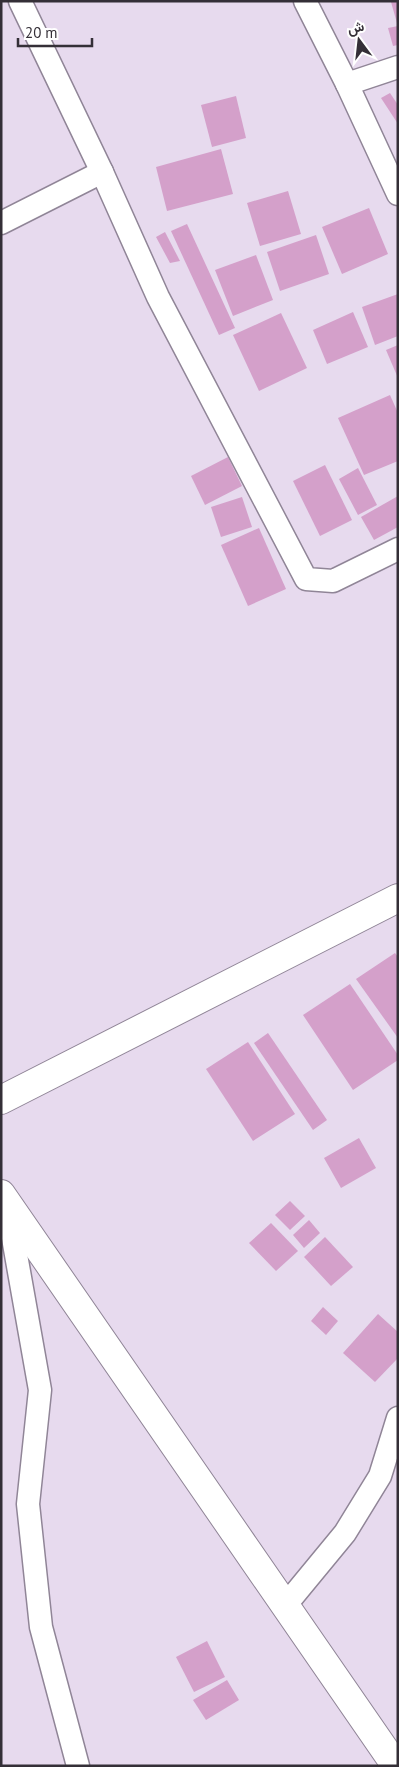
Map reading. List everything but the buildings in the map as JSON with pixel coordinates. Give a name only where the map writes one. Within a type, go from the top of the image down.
[{"type":"street","points":[[20,1],[102,172],[158,297],[306,579],[333,581],[398,549]]},
{"type":"street","points":[[305,1],[347,84],[398,194]]},
{"type":"street","points":[[347,84],[398,67]]},
{"type":"street","points":[[1,223],[102,172]]},
{"type":"street","points":[[1,1100],[398,898]]},
{"type":"street","points":[[4,1198],[284,1607],[396,1766]]},
{"type":"street","points":[[4,1198],[40,1390],[28,1504],[41,1627],[78,1766]]},
{"type":"street","points":[[284,1607],[345,1533],[380,1476],[398,1418]]}]
